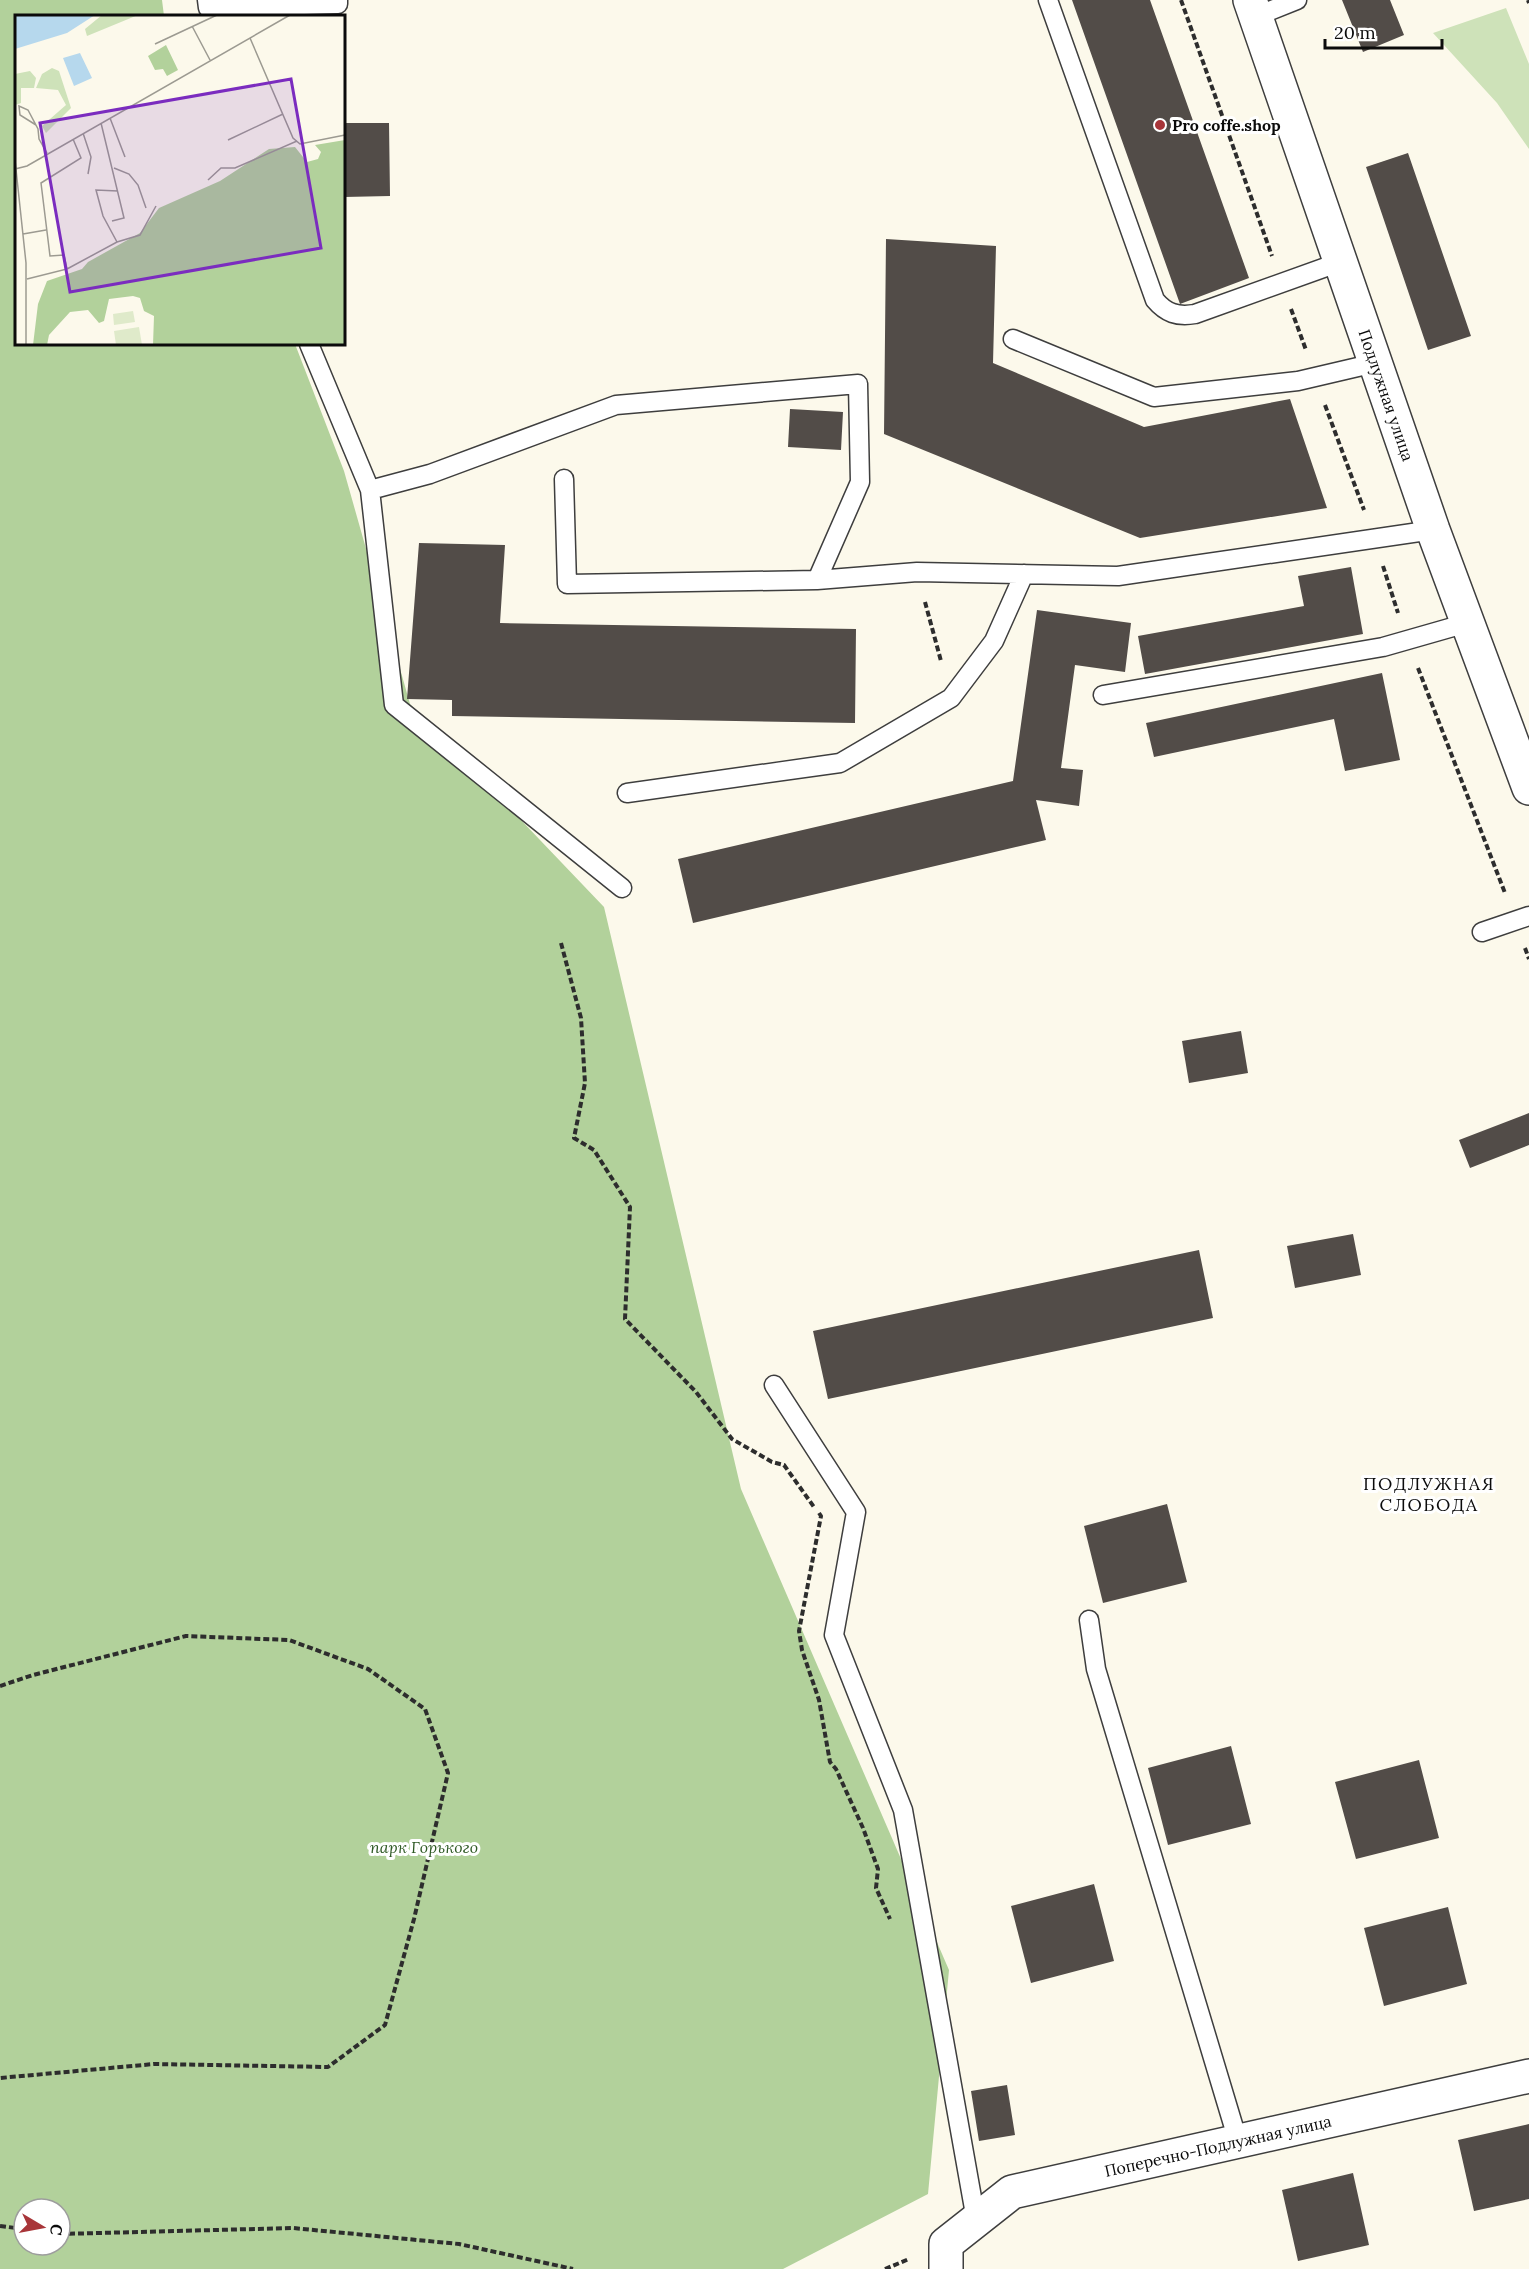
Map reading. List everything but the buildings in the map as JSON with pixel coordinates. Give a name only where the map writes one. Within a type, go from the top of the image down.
[{"type":"street","name":"Подлужная улица","points":[[1253,8],[1433,530],[1529,788]]},
{"type":"street","name":"Поперечно-Подлужная улица","points":[[946,2269],[946,2244],[1012,2192],[1529,2076]]},
{"type":"lane","points":[[208,8],[338,4],[338,0]]},
{"type":"lane","points":[[1048,0],[1155,300],[1162,308],[1173,314],[1184,316],[1195,314],[1340,262]]},
{"type":"lane","points":[[1253,8],[1297,0]]},
{"type":"lane","points":[[1013,339],[1154,397],[1316,377],[1375,363]]},
{"type":"lane","points":[[309,345],[370,490],[394,705],[622,888]]},
{"type":"lane","points":[[370,490],[430,474],[616,405],[858,384],[860,482],[818,580]]},
{"type":"lane","points":[[564,479],[567,584],[818,580],[917,572],[1118,576],[1433,530]]},
{"type":"lane","points":[[627,793],[840,763],[951,698],[994,640],[1024,574]]},
{"type":"lane","points":[[1103,695],[1383,647],[1467,623]]},
{"type":"lane","points":[[1482,932],[1522,918]]},
{"type":"lane","points":[[774,1385],[856,1512],[834,1635],[903,1810],[976,2220]]},
{"type":"lane","points":[[1089,1620],[1096,1669],[1238,2141]]},
{"type":"path","points":[[1181,0],[1374,538],[1407,640],[1522,918],[1529,959]]},
{"type":"path","points":[[917,572],[951,698]]},
{"type":"path","points":[[561,943],[582,1029],[585,1083],[574,1138],[594,1149],[630,1208],[626,1318],[696,1392],[732,1439],[771,1462],[784,1465],[821,1516],[801,1621],[800,1642],[819,1700],[830,1762],[836,1769],[863,1828],[878,1869],[876,1888],[895,1929]]},
{"type":"path","points":[[0,1686],[33,1675],[186,1636],[289,1640],[368,1669],[425,1709],[448,1773],[414,1919],[385,2025],[328,2067],[154,2064],[0,2078]]},
{"type":"path","points":[[72,2234],[293,2229],[459,2244],[573,2269]]},
{"type":"green space","name":"парк Горького","points":[[0,0],[162,0],[164,15],[15,15],[15,345],[295,345],[344,471],[410,704],[604,907],[741,1489],[949,1970],[928,2194],[783,2269],[0,2269]]},
{"type":"green space","points":[[1506,8],[1529,64],[1529,149],[1497,103],[1433,33]]},
{"type":"place","name":"Pro coffe.shop","points":[[1160,125]]},
{"type":"district","name":"ПОДЛУЖНАЯ СЛОБОДА","points":[[1429,1493]]}]
